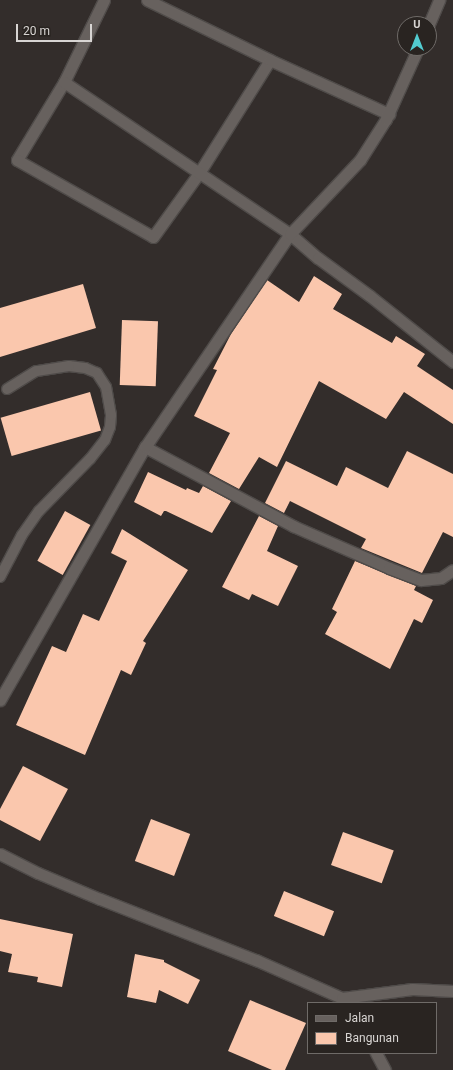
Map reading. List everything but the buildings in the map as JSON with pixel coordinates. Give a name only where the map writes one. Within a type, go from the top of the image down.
[{"type":"street","points":[[104,0],[64,82],[17,160],[153,237],[199,173],[270,60]]},
{"type":"street","points":[[147,0],[270,60],[388,114]]},
{"type":"street","points":[[431,16],[438,0]]},
{"type":"street","points":[[0,700],[145,447],[290,234],[360,160],[388,114],[414,56]]},
{"type":"street","points":[[64,82],[290,234],[318,258],[370,296],[453,362]]},
{"type":"street","points":[[145,447],[293,526],[389,568],[421,580],[441,578],[453,570]]},
{"type":"street","points":[[0,854],[38,873],[100,899],[256,960],[343,1001],[412,989],[453,991]]},
{"type":"street","points":[[376,1054],[384,1070]]},
{"type":"lane","points":[[0,577],[22,535],[39,512],[90,459],[105,440],[110,427],[111,415],[106,387],[97,373],[85,368],[69,366],[36,372],[7,389]]}]
